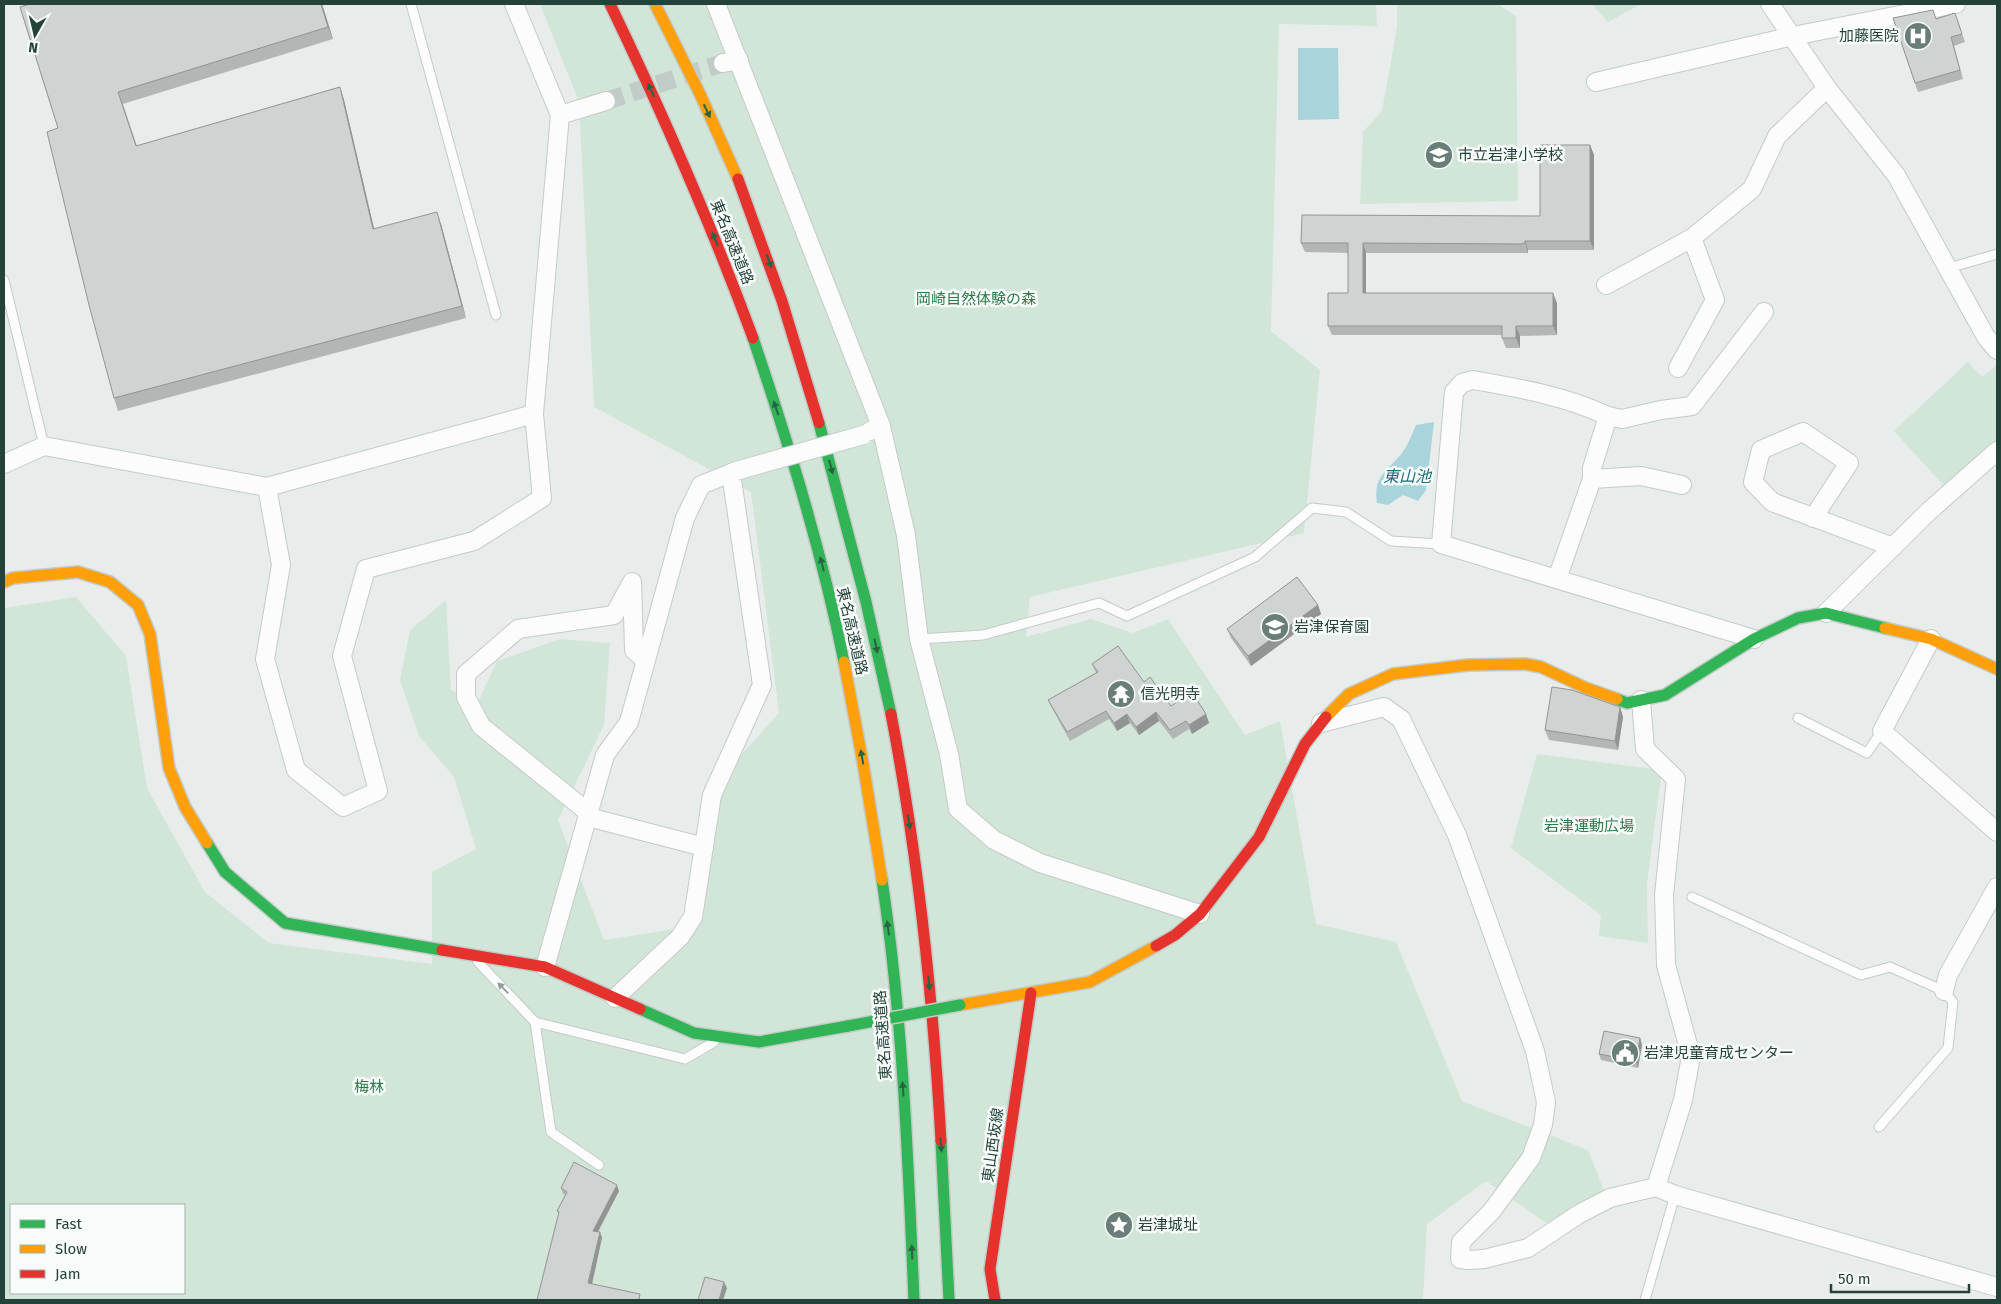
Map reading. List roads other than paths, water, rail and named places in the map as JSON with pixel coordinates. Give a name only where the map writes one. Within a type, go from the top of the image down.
[{"type":"main road","name":"東名高速道路","points":[[610,4],[677,147],[730,276],[779,416],[816,543],[847,670],[870,805],[892,954],[907,1150],[914,1300]]},
{"type":"main road","name":"東名高速道路","points":[[655,4],[726,151],[774,273],[815,406],[866,599],[901,774],[914,850],[930,995],[944,1176],[949,1300]]},
{"type":"main road","points":[[4,582],[13,578],[78,572],[110,582],[138,605],[150,634],[169,768],[186,807],[225,872],[285,923],[545,967],[694,1033],[759,1042],[1090,982],[1175,935],[1200,914],[1259,838],[1305,744],[1320,724],[1349,694],[1393,674],[1468,665],[1525,664],[1541,667],[1586,688],[1628,703],[1666,695],[1754,638],[1798,618],[1826,613],[1931,638],[1997,669]]},
{"type":"main road","name":"東山西坂線","points":[[995,1300],[990,1269],[1031,993]]},
{"type":"street","points":[[267,487],[280,564],[265,659],[296,770],[343,807],[378,792],[342,656],[366,569],[474,541],[542,498],[534,414],[560,115],[514,4]]},
{"type":"street","points":[[716,4],[731,61],[881,426],[906,535],[919,638],[949,754],[958,809],[994,840],[1040,863],[1200,914]]},
{"type":"street","points":[[1770,4],[1827,88],[1896,175],[1949,268],[1994,340]]},
{"type":"street","points":[[1596,82],[1927,6],[1956,4]]},
{"type":"street","points":[[1606,285],[1692,238],[1752,189],[1777,136],[1827,88]]},
{"type":"street","points":[[560,115],[606,101]]},
{"type":"street","points":[[1678,368],[1715,300],[1692,238]]},
{"type":"street","points":[[1754,638],[1441,544],[1454,392],[1462,383],[1473,380],[1542,392],[1585,406],[1608,416],[1622,419],[1660,410],[1692,406],[1764,312]]},
{"type":"street","points":[[4,464],[44,446],[267,487],[534,414]]},
{"type":"street","points":[[1557,579],[1592,479],[1592,468],[1608,416]]},
{"type":"street","points":[[545,967],[605,755],[628,722],[684,518],[701,485],[734,472],[863,435],[881,426]]},
{"type":"street","points":[[1813,518],[1848,463],[1803,432],[1761,450],[1753,482],[1772,502],[1813,518],[1893,547]]},
{"type":"street","points":[[1826,613],[1928,512],[1997,451]]},
{"type":"street","points":[[615,998],[680,936],[693,917],[712,795],[762,685],[734,472]]},
{"type":"street","points":[[1592,479],[1641,476],[1682,485]]},
{"type":"street","points":[[645,660],[634,650],[632,582],[614,615],[518,629],[466,674],[466,697],[481,726],[588,815],[704,847]]},
{"type":"street","points":[[1931,638],[1882,731],[1997,832]]},
{"type":"street","points":[[1640,700],[1645,748],[1676,779],[1664,895],[1666,966],[1691,1056],[1683,1100],[1656,1187]]},
{"type":"street","points":[[1320,724],[1384,707],[1401,719],[1457,835],[1535,1050],[1546,1102],[1542,1125],[1530,1158],[1491,1212],[1461,1242],[1460,1259],[1484,1258],[1528,1248],[1579,1214],[1610,1198],[1656,1187],[1675,1195],[1997,1287]]},
{"type":"street","points":[[1944,991],[1948,975],[1997,887]]},
{"type":"lane","points":[[411,4],[496,315]]},
{"type":"lane","points":[[1949,268],[1997,254]]},
{"type":"lane","points":[[4,280],[44,446]]},
{"type":"lane","points":[[919,638],[983,635],[1099,603],[1127,616],[1255,557],[1312,508],[1346,512],[1392,542],[1441,544]]},
{"type":"lane","points":[[1798,718],[1867,753],[1882,731]]},
{"type":"lane","points":[[1692,897],[1861,975],[1890,967],[1944,991],[1952,1002],[1948,1048],[1879,1127]]},
{"type":"lane","points":[[471,955],[535,1022],[685,1059],[722,1036]]},
{"type":"lane","points":[[535,1022],[551,1132],[599,1165]]},
{"type":"lane","points":[[1645,1300],[1675,1195]]},
{"type":"water","points":[[1298,48],[1338,48],[1339,119],[1298,120]]},
{"type":"water","name":"東山池","points":[[1434,422],[1426,490],[1418,501],[1403,495],[1388,505],[1377,503],[1376,494],[1379,480],[1404,450],[1416,425]]},
{"type":"tunnel","points":[[606,101],[723,63]]},
{"type":"place","name":"加藤医院","points":[[1918,36]]},
{"type":"place","name":"市立岩津小学校","points":[[1439,155]]},
{"type":"place","name":"岩津保育園","points":[[1275,627]]},
{"type":"place","name":"信光明寺","points":[[1121,694]]},
{"type":"place","name":"岩津児童育成センター","points":[[1625,1053]]},
{"type":"place","name":"岩津城址","points":[[1119,1225]]},
{"type":"park label","name":"岡崎自然体験の森","points":[[976,299]]},
{"type":"park label","name":"岩津運動広場","points":[[1589,826]]},
{"type":"park label","name":"梅林","points":[[369,1087]]}]
